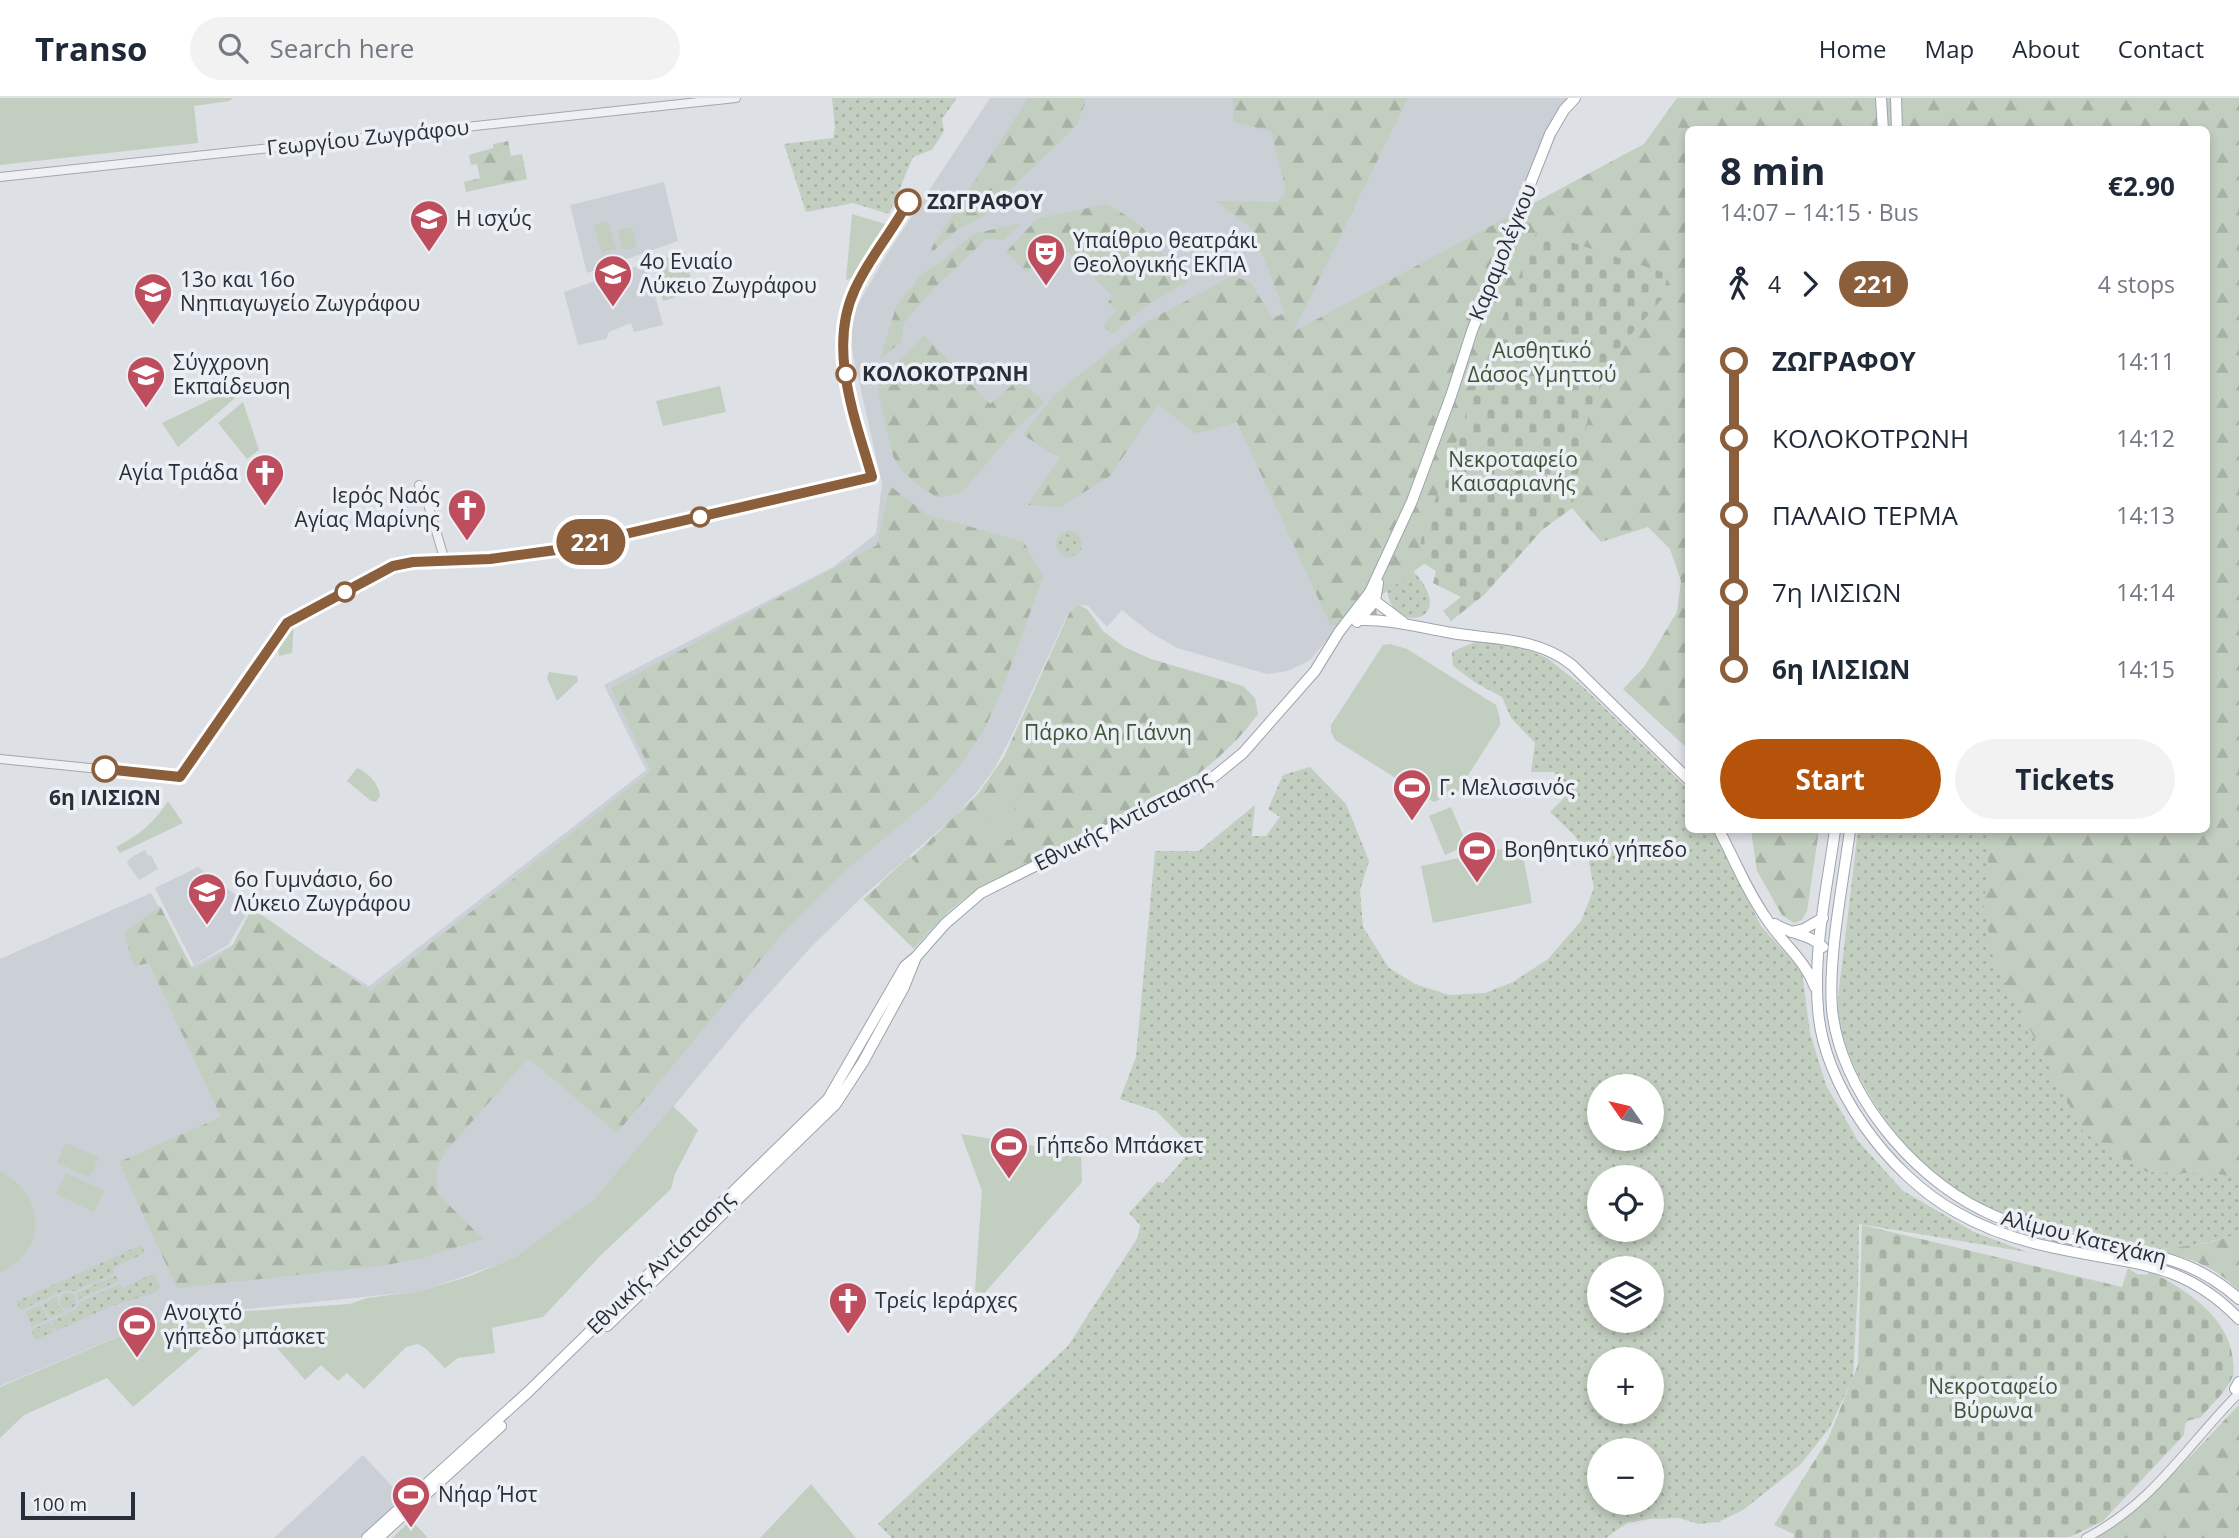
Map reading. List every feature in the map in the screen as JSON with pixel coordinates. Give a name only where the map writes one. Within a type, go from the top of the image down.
[{"type":"main road","name":"Καραμολέγκου","points":[[1381,569],[1412,500],[1451,397],[1472,331],[1550,134],[1564,110],[1575,98]]},
{"type":"main road","points":[[1881,98],[1883,126]]},
{"type":"main road","points":[[1896,98],[1897,126]]},
{"type":"main road","name":"Εθνικής Αντίστασης","points":[[1339,632],[1360,620],[1370,603],[1381,569]]},
{"type":"main road","name":"Εθνικής Αντίστασης","points":[[367,1538],[523,1396],[828,1099],[905,966],[945,924],[981,893],[1167,800],[1198,788],[1222,771],[1243,753],[1315,671],[1339,632],[1370,603]]},
{"type":"main road","points":[[1370,603],[1379,620]]},
{"type":"main road","points":[[1370,603],[1405,624]]},
{"type":"main road","points":[[1360,620],[1379,620],[1522,641],[1559,655],[1685,776]]},
{"type":"main road","points":[[1720,833],[1753,899],[1804,963],[1817,993]]},
{"type":"main road","name":"Αλίμου Κατεχάκη","points":[[1835,833],[1820,944],[1818,1011],[1826,1047],[1851,1105],[1879,1145],[1922,1189],[1956,1212],[1992,1230],[2058,1249],[2147,1264],[2175,1274],[2203,1289],[2239,1319]]},
{"type":"main road","name":"Αλίμου Κατεχάκη","points":[[1850,833],[1832,969],[1832,1010],[1840,1044],[1850,1070],[1890,1136],[1932,1178],[1980,1210],[2006,1221],[2060,1237],[2163,1256],[2210,1277],[2239,1299]]},
{"type":"main road","points":[[1765,916],[1786,931],[1820,944],[1832,969]]},
{"type":"main road","points":[[1791,932],[1804,929],[1823,918]]},
{"type":"main road","name":"Εθνικής Αντίστασης","points":[[378,1538],[528,1401],[835,1105],[857,1072],[904,987],[916,957]]},
{"type":"street","name":"Γεωργίου Ζωγράφου","points":[[0,177],[736,98]]},
{"type":"street","points":[[0,760],[180,777],[287,623],[393,566],[413,562],[490,559],[556,550],[872,477]]},
{"type":"street","points":[[419,485],[428,504],[445,561]]},
{"type":"street","points":[[2086,1538],[2134,1508],[2160,1483],[2220,1413],[2238,1387]]},
{"type":"shaded area","points":[[990,98],[1573,98],[1560,110],[1361,600],[1310,660],[1288,671],[1267,674],[1177,648],[1148,631],[1122,610],[1107,627],[1088,606],[1078,604],[1069,611],[1010,739],[994,769],[977,792],[953,818],[863,896],[812,946],[746,1019],[593,1204],[516,1258],[422,1291],[178,1316],[138,1328],[0,1386],[0,959],[151,893],[191,967],[270,925],[369,986],[646,770],[604,685],[833,567],[876,534],[882,483],[853,355],[851,332],[857,306],[887,254]]},
{"type":"shaded area","points":[[664,182],[678,241],[587,273],[570,205]]},
{"type":"shaded area","name":"4ο Ενιαίο Λύκειο Ζωγράφου","points":[[646,263],[663,325],[634,332],[631,323],[609,332],[606,339],[578,345],[564,292]]},
{"type":"shaded area","points":[[145,850],[148,856],[151,855],[158,869],[139,880],[127,863],[130,858]]},
{"type":"shaded area","name":"6ο Γυμνάσιο, 6ο Λύκειο Ζωγράφου","points":[[198,867],[251,906],[228,945],[194,965],[155,888]]},
{"type":"shaded area","points":[[363,1455],[403,1498],[359,1538],[274,1538]]},
{"type":"green space","points":[[0,98],[233,98],[229,101],[194,106],[198,143],[0,165]]},
{"type":"green space","points":[[832,98],[957,98],[942,119],[944,131],[932,150],[913,157],[889,214],[853,203],[806,212],[784,144],[833,138],[835,128]]},
{"type":"green space","points":[[1028,98],[1083,98],[1085,103],[1076,126],[982,217],[958,229],[931,253],[932,247]]},
{"type":"green space","name":"Αισθητικό Δάσος Υμηττού","points":[[1233,98],[1408,98],[1293,332],[1644,144],[1677,98],[2239,98],[2239,1178],[2219,1174],[2147,1172],[2083,1132],[1993,958],[1984,905],[1991,833],[2210,833],[2210,126],[1685,126],[1685,746],[1623,689],[1644,667],[1677,612],[1681,581],[1670,549],[1648,527],[1601,542],[1572,505],[1478,524],[1375,600],[1377,616],[1331,626],[1237,422],[1196,434],[1158,404],[1110,476],[1060,507],[1028,505],[1060,458],[1023,435],[1055,394],[1148,321],[1233,276],[1250,282],[1273,318],[1285,313],[1252,228],[1215,201],[1277,202],[1284,196],[1285,185],[1271,131],[1233,122]]},
{"type":"green space","points":[[508,141],[511,156],[522,154],[527,179],[466,192],[464,182],[480,178],[477,164],[471,165],[469,155],[493,148],[493,144]]},
{"type":"green space","points":[[1107,204],[1143,228],[1159,251],[1189,275],[1185,283],[1146,306],[1112,334],[1103,326],[1117,311],[1108,302],[1113,296],[1066,250],[1056,247],[1027,272],[1006,252],[1037,219]]},
{"type":"green space","points":[[852,214],[889,225],[855,277],[846,280]]},
{"type":"green space","points":[[608,221],[616,249],[602,253],[594,225]]},
{"type":"green space","points":[[1021,223],[1004,240],[986,239],[932,290],[904,323],[901,342],[880,359],[896,307],[921,275],[973,234]]},
{"type":"green space","points":[[632,227],[637,247],[623,250],[618,230]]},
{"type":"green space","name":"Νεκροταφείο Καισαριανής","points":[[1537,231],[1668,274],[1662,299],[1615,353],[1588,418],[1572,508],[1542,530],[1484,595],[1451,621],[1443,611],[1461,597],[1433,583],[1436,571],[1420,561],[1421,540],[1471,400]]},
{"type":"green space","points":[[685,252],[694,292],[663,301],[653,262]]},
{"type":"green space","points":[[924,335],[990,404],[1018,380],[1045,402],[1014,431],[962,492],[938,498],[907,475],[893,456],[878,391],[881,379]]},
{"type":"green space","points":[[720,386],[726,412],[663,426],[656,401]]},
{"type":"green space","points":[[237,387],[241,393],[178,447],[162,423]]},
{"type":"green space","points":[[243,402],[259,450],[247,459],[218,423]]},
{"type":"green space","points":[[890,486],[928,515],[1024,542],[1043,577],[1005,682],[984,730],[959,767],[931,799],[840,875],[787,928],[617,1133],[528,1058],[445,1152],[436,1171],[438,1194],[483,1239],[422,1258],[381,1266],[177,1288],[119,1162],[221,1117],[149,963],[134,966],[124,933],[160,906],[193,970],[231,948],[252,908],[370,991],[651,771],[611,688],[877,545]]},
{"type":"green space","points":[[2239,519],[2239,1234],[2181,1247],[2145,1248],[2039,1225],[1986,1207],[1962,1194],[1914,1154],[1893,1129],[1858,1075],[1846,1047],[1838,1013],[1839,988],[1858,833],[2210,833],[2210,801]]},
{"type":"green space","points":[[1069,531],[1078,535],[1082,544],[1078,553],[1069,557],[1060,553],[1056,544],[1060,535]]},
{"type":"green space","points":[[1413,571],[1426,589],[1430,602],[1427,612],[1419,617],[1399,613],[1391,603],[1387,588]]},
{"type":"green space","name":"Πάρκο Αη Γιάννη","points":[[1078,604],[1088,610],[1103,631],[1124,647],[1151,659],[1243,686],[1255,698],[1258,714],[1212,763],[1186,782],[1129,816],[972,894],[943,917],[914,949],[863,899],[978,794],[1004,757],[1070,611]]},
{"type":"green space","points":[[294,622],[292,653],[279,656],[277,630]]},
{"type":"green space","points":[[1477,641],[1516,645],[1547,658],[1581,685],[1685,786],[1685,833],[1714,833],[1761,926],[1802,972],[1810,1033],[1826,1085],[1858,1141],[1903,1191],[1974,1232],[2027,1252],[1859,1224],[1853,1378],[1830,1427],[1801,1464],[1743,1510],[1718,1522],[1698,1524],[1679,1518],[1649,1519],[1627,1523],[1606,1538],[892,1538],[878,1524],[1068,1346],[1138,1237],[1140,1225],[1129,1213],[1157,1182],[1163,1183],[1193,1148],[1156,1111],[1120,1099],[1136,1057],[1155,851],[1199,851],[1255,805],[1252,836],[1266,836],[1280,817],[1268,809],[1283,775],[1310,767],[1346,804],[1369,861],[1360,890],[1363,927],[1389,968],[1415,984],[1449,995],[1485,993],[1513,982],[1548,959],[1581,921],[1594,888],[1588,857],[1574,835],[1550,812],[1564,798],[1554,772],[1531,772],[1535,743],[1511,718],[1502,697],[1453,666],[1452,652]]},
{"type":"green space","points":[[1390,644],[1407,649],[1496,705],[1500,725],[1455,796],[1446,791],[1442,798],[1434,802],[1335,740],[1331,732],[1331,725],[1383,645]]},
{"type":"green space","points":[[549,672],[577,676],[578,681],[557,701],[547,678]]},
{"type":"green space","points":[[357,768],[369,775],[375,783],[380,796],[376,802],[371,801],[347,781]]},
{"type":"green space","points":[[1015,790],[1014,814],[977,812],[986,797],[997,792]]},
{"type":"green space","points":[[168,801],[183,823],[120,853],[116,847],[145,828]]},
{"type":"green space","name":"Βοηθητικό γήπεδο","points":[[1451,807],[1467,845],[1445,855],[1429,816]]},
{"type":"green space","points":[[978,817],[1012,820],[1011,840],[976,838]]},
{"type":"green space","points":[[946,832],[956,844],[933,864],[923,852]]},
{"type":"green space","points":[[1751,833],[1819,833],[1807,911],[1802,920],[1794,923],[1782,915],[1757,871]]},
{"type":"green space","name":"Βοηθητικό γήπεδο","points":[[1521,845],[1532,903],[1433,923],[1421,866]]},
{"type":"green space","points":[[910,856],[922,870],[892,897],[880,883]]},
{"type":"green space","points":[[673,1106],[698,1130],[675,1174],[671,1189],[601,1255],[543,1317],[492,1328],[495,1353],[458,1358],[445,1368],[418,1344],[406,1347],[364,1389],[347,1373],[338,1381],[321,1365],[305,1380],[265,1334],[204,1346],[133,1407],[107,1378],[24,1415],[0,1438],[0,1387],[139,1328],[178,1316],[350,1304],[367,1298],[421,1291],[470,1276],[516,1257],[594,1200]]},
{"type":"green space","points":[[961,1134],[1081,1153],[1082,1182],[981,1297],[975,1290],[982,1191]]},
{"type":"green space","points":[[65,1143],[99,1157],[90,1177],[57,1163]]},
{"type":"green space","points":[[0,1171],[26,1194],[36,1222],[34,1237],[27,1250],[16,1263],[0,1273]]},
{"type":"green space","points":[[66,1173],[104,1191],[94,1212],[56,1194]]},
{"type":"green space","name":"Νεκροταφείο Βύρωνα","points":[[1862,1225],[2122,1287],[2128,1268],[2137,1274],[2147,1275],[2150,1271],[2195,1299],[2220,1325],[2233,1357],[2233,1376],[2200,1418],[2189,1420],[2185,1424],[2184,1435],[2103,1521],[2070,1537],[1793,1538],[1794,1534],[1774,1525],[1828,1439],[1858,1365]]},
{"type":"green space","points":[[2239,1234],[2239,1291],[2211,1269],[2158,1250],[2207,1243]]},
{"type":"green space","points":[[141,1245],[145,1253],[113,1268],[114,1273],[75,1291],[64,1290],[21,1310],[16,1302]]},
{"type":"green space","points":[[154,1273],[160,1287],[154,1293],[111,1306],[56,1331],[51,1321],[77,1309],[80,1302],[120,1284],[123,1288]]},
{"type":"green space","points":[[115,1275],[118,1281],[79,1299],[77,1293]]},
{"type":"green space","points":[[65,1293],[71,1293],[76,1301],[74,1307],[65,1309],[60,1304],[60,1298]]},
{"type":"green space","points":[[58,1297],[58,1305],[64,1312],[50,1318],[43,1304]]},
{"type":"green space","points":[[41,1305],[48,1319],[32,1327],[26,1312]]},
{"type":"green space","points":[[49,1322],[54,1332],[35,1340],[31,1330]]},
{"type":"green space","points":[[2239,1405],[2239,1538],[2095,1538],[2153,1494]]},
{"type":"green space","points":[[811,1484],[856,1538],[760,1538]]},
{"type":"green space","name":"Νήαρ Ήστ","points":[[411,1520],[428,1538],[392,1538]]},
{"type":"bus line","name":"221","points":[[105,769],[180,777],[287,623],[393,566],[413,562],[490,559],[556,550],[872,477],[846,383],[843,340],[846,315],[863,274],[908,202]]},
{"type":"place","name":"ΖΩΓΡΑΦΟΥ","points":[[908,202]]},
{"type":"place","name":"Η ισχύς","points":[[429,253]]},
{"type":"place","name":"Υπαίθριο θεατράκι Θεολογικής ΕΚΠΑ","points":[[1046,287]]},
{"type":"place","name":"4ο Ενιαίο Λύκειο Ζωγράφου","points":[[613,308]]},
{"type":"place","name":"13ο και 16ο Νηπιαγωγείο Ζωγράφου","points":[[153,326]]},
{"type":"place","name":"ΚΟΛΟΚΟΤΡΩΝΗ","points":[[846,374]]},
{"type":"place","name":"Σύγχρονη Εκπαίδευση","points":[[146,409]]},
{"type":"place","name":"Αγία Τριάδα","points":[[265,507]]},
{"type":"place","name":"Ιερός Ναός Αγίας Μαρίνης","points":[[467,542]]},
{"type":"place","name":"6η ΙΛΙΣΙΩΝ","points":[[105,769]]},
{"type":"place","name":"Γ. Μελισσινός","points":[[1412,822]]},
{"type":"place","name":"Βοηθητικό γήπεδο","points":[[1477,884]]},
{"type":"place","name":"6ο Γυμνάσιο, 6ο Λύκειο Ζωγράφου","points":[[207,926]]},
{"type":"place","name":"Γήπεδο Μπάσκετ","points":[[1009,1180]]},
{"type":"place","name":"Τρείς Ιεράρχες","points":[[848,1335]]},
{"type":"place","name":"Ανοιχτό γήπεδο μπάσκετ","points":[[137,1359]]},
{"type":"place","name":"Νήαρ Ήστ","points":[[411,1529]]}]
